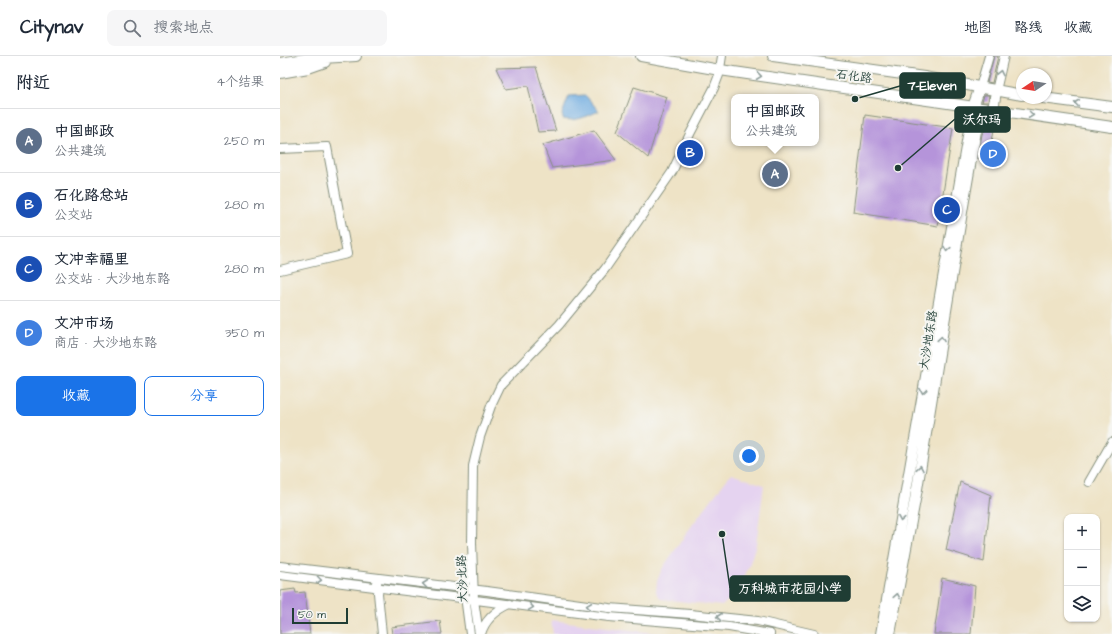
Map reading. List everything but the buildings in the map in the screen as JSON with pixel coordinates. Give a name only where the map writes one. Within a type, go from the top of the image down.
[{"type":"main road","points":[[280,63],[305,59],[356,56]]},
{"type":"main road","name":"石化路","points":[[641,56],[720,70],[1112,127]]},
{"type":"main road","name":"石化路","points":[[772,56],[904,74],[1016,94]]},
{"type":"main road","points":[[280,73],[308,68],[337,58]]},
{"type":"main road","name":"大沙地东路","points":[[881,634],[973,107],[980,87]]},
{"type":"main road","name":"大沙地东路","points":[[890,634],[917,490],[976,131],[992,110],[996,91]]},
{"type":"main road","points":[[1052,99],[1112,107]]},
{"type":"street","points":[[472,543],[473,466],[480,437],[491,406],[502,385],[559,325],[596,280],[672,172],[714,88],[720,70],[722,56]]},
{"type":"street","name":"大沙地东路","points":[[980,87],[989,56]]},
{"type":"street","name":"大沙地东路","points":[[996,91],[1004,56]]},
{"type":"street","points":[[280,149],[327,147],[347,254],[280,270]]},
{"type":"street","points":[[1089,482],[1112,442]]},
{"type":"street","name":"大沙北路","points":[[470,634],[464,589],[472,543]]},
{"type":"street","name":"大沙北路","points":[[472,543],[474,600],[480,634]]},
{"type":"street","points":[[280,566],[609,608],[758,621],[814,634]]},
{"type":"street","points":[[280,575],[609,617],[729,627],[770,634]]},
{"type":"street","points":[[378,578],[377,587],[382,634]]},
{"type":"street","points":[[480,634],[486,622],[499,609],[511,604]]},
{"type":"shaded area","points":[[731,474],[764,485],[756,544],[749,566],[738,591],[722,606],[661,599],[656,592],[657,581],[662,569],[693,524]]},
{"type":"shaded area","points":[[551,620],[662,634],[553,634]]},
{"type":"water","points":[[585,95],[599,111],[577,119],[563,119],[562,114],[569,96]]},
{"type":"place","name":"7-Eleven","points":[[855,99]]},
{"type":"place","name":"石化路总站","points":[[690,153]]},
{"type":"place","name":"文冲市场","points":[[993,154]]},
{"type":"place","name":"沃尔玛","points":[[898,168]]},
{"type":"place","name":"中国邮政","points":[[775,174]]},
{"type":"place","name":"文冲幸福里","points":[[947,210]]},
{"type":"place","name":"万科城市花园小学","points":[[722,534]]}]
